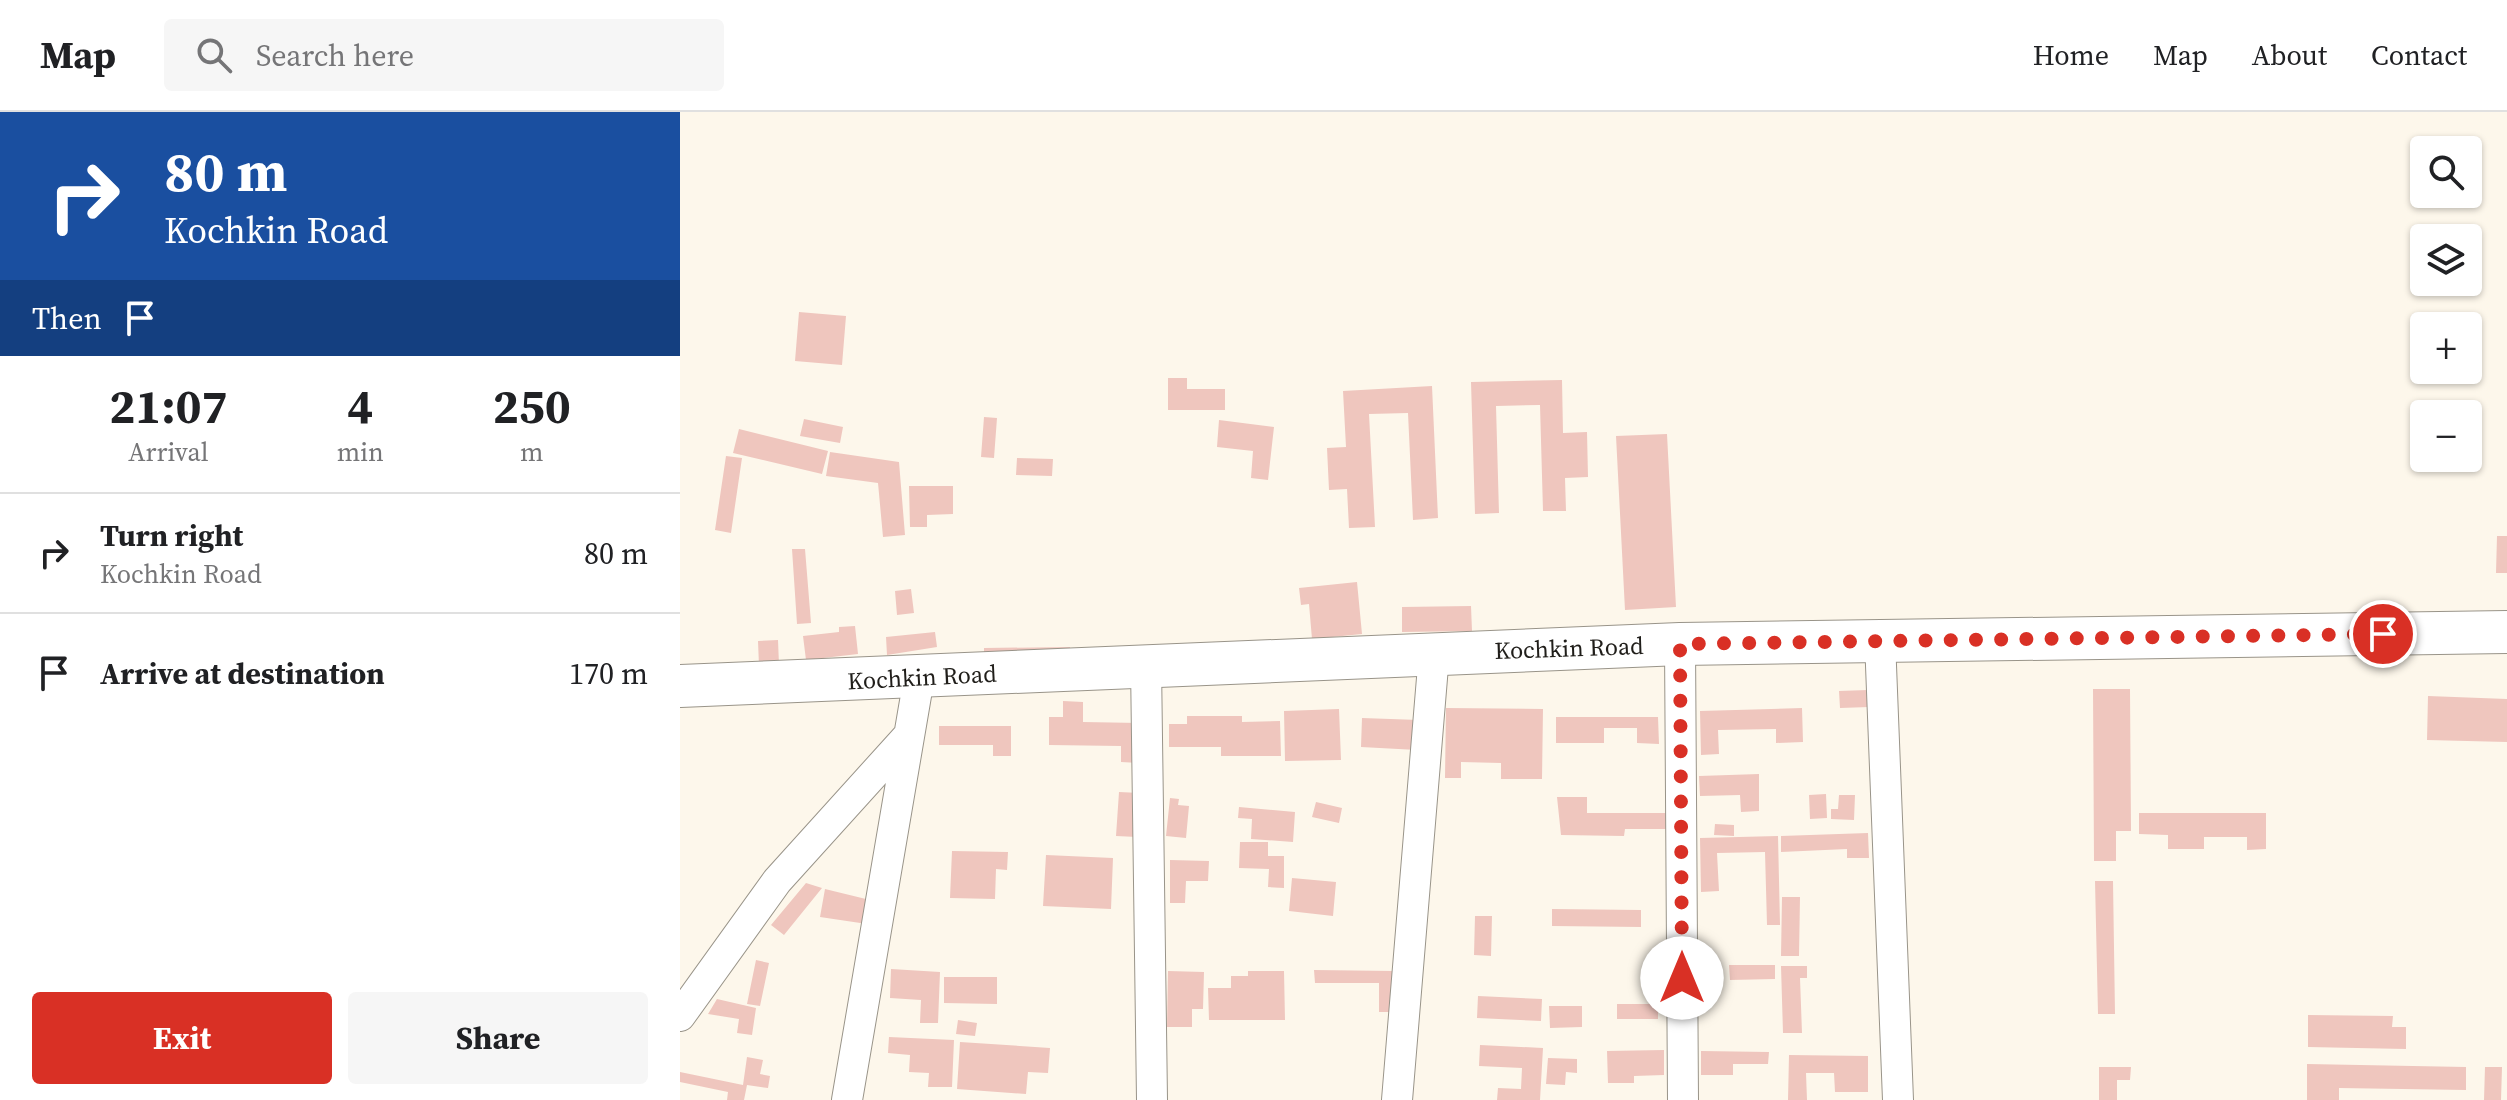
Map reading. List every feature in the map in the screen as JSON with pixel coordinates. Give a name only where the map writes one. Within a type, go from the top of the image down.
[{"type":"main road","name":"Kochkin Road","points":[[680,686],[1680,644],[2507,632]]},
{"type":"street","points":[[1880,640],[1898,1100]]},
{"type":"street","points":[[1680,644],[1683,1100]]},
{"type":"street","points":[[1397,1100],[1434,654]]},
{"type":"street","points":[[1146,665],[1152,1100]]},
{"type":"street","points":[[847,1100],[919,678]]},
{"type":"street","points":[[680,1016],[777,881],[909,735]]},
{"type":"building","points":[[799,312],[846,316],[842,365],[795,361]]},
{"type":"building","points":[[1168,378],[1187,378],[1187,389],[1225,389],[1225,410],[1168,410]]},
{"type":"building","points":[[1562,380],[1563,433],[1587,432],[1588,477],[1565,478],[1566,511],[1543,511],[1540,405],[1496,406],[1499,513],[1475,514],[1471,382]]},
{"type":"building","points":[[1432,386],[1438,518],[1413,520],[1408,413],[1369,414],[1375,527],[1349,528],[1347,489],[1329,490],[1327,448],[1346,447],[1343,391]]},
{"type":"building","points":[[984,417],[997,418],[994,458],[981,457]]},
{"type":"building","points":[[804,419],[843,427],[840,443],[800,436]]},
{"type":"building","points":[[1219,420],[1274,427],[1268,480],[1251,478],[1253,451],[1217,447]]},
{"type":"building","points":[[739,429],[828,451],[822,474],[733,453]]},
{"type":"building","points":[[1667,434],[1676,607],[1625,610],[1616,436]]},
{"type":"building","points":[[830,452],[899,462],[905,535],[883,537],[878,483],[826,476]]},
{"type":"building","points":[[726,456],[742,458],[731,533],[715,530]]},
{"type":"building","points":[[1017,458],[1053,459],[1052,476],[1016,475]]},
{"type":"building","points":[[909,486],[953,486],[953,514],[927,515],[927,527],[910,527]]},
{"type":"building","points":[[2497,536],[2507,536],[2507,573],[2496,573]]},
{"type":"building","points":[[792,549],[805,549],[811,623],[797,624]]},
{"type":"building","points":[[1357,582],[1362,634],[1312,639],[1309,604],[1301,605],[1299,588]]},
{"type":"building","points":[[911,589],[914,613],[897,615],[895,591]]},
{"type":"building","points":[[1471,606],[1472,631],[1402,632],[1402,607]]},
{"type":"building","points":[[855,626],[858,654],[806,660],[803,636],[839,632],[839,627]]},
{"type":"building","points":[[935,632],[937,647],[887,655],[886,637]]},
{"type":"building","points":[[778,640],[779,665],[759,666],[758,641]]},
{"type":"building","points":[[1070,647],[1071,662],[984,663],[984,648]]},
{"type":"building","points":[[2093,689],[2130,689],[2131,831],[2116,831],[2116,861],[2094,861]]},
{"type":"building","points":[[1868,690],[1869,707],[1840,708],[1839,691]]},
{"type":"building","points":[[2428,696],[2507,699],[2507,742],[2427,740]]},
{"type":"building","points":[[1063,701],[1083,702],[1083,722],[1140,723],[1139,763],[1121,762],[1121,746],[1049,745],[1049,717],[1063,717]]},
{"type":"building","points":[[1446,708],[1543,709],[1542,779],[1501,779],[1501,763],[1461,762],[1461,778],[1445,778]]},
{"type":"building","points":[[1802,708],[1803,742],[1776,743],[1776,729],[1718,730],[1719,754],[1701,755],[1700,711]]},
{"type":"building","points":[[1339,709],[1341,760],[1285,761],[1284,711]]},
{"type":"building","points":[[1187,716],[1242,716],[1242,722],[1280,721],[1281,756],[1221,756],[1221,747],[1169,747],[1169,724],[1187,724]]},
{"type":"building","points":[[1556,717],[1658,717],[1659,744],[1637,743],[1637,728],[1604,728],[1604,743],[1556,743]]},
{"type":"building","points":[[1362,718],[1419,720],[1417,750],[1361,747]]},
{"type":"building","points":[[939,726],[1011,726],[1011,756],[993,756],[993,745],[939,745]]},
{"type":"building","points":[[1759,774],[1759,811],[1741,812],[1740,795],[1700,796],[1699,776]]},
{"type":"building","points":[[1119,792],[1140,793],[1137,837],[1116,836]]},
{"type":"building","points":[[1826,794],[1827,818],[1810,819],[1809,795]]},
{"type":"building","points":[[1839,795],[1855,795],[1854,820],[1831,819],[1831,809],[1838,809]]},
{"type":"building","points":[[1557,797],[1587,797],[1587,813],[1670,813],[1670,829],[1625,829],[1624,836],[1561,835]]},
{"type":"building","points":[[1170,798],[1179,799],[1178,805],[1189,806],[1186,838],[1166,836]]},
{"type":"building","points":[[1316,802],[1342,808],[1339,823],[1312,817]]},
{"type":"building","points":[[1239,807],[1295,812],[1293,842],[1251,839],[1252,819],[1238,818]]},
{"type":"building","points":[[2139,813],[2266,813],[2266,849],[2247,850],[2247,837],[2204,837],[2204,849],[2168,849],[2168,835],[2139,834]]},
{"type":"building","points":[[1715,824],[1734,825],[1734,836],[1714,835]]},
{"type":"building","points":[[1868,833],[1869,858],[1847,858],[1847,849],[1781,852],[1781,836]]},
{"type":"building","points":[[1778,836],[1780,925],[1767,925],[1765,852],[1717,853],[1719,891],[1701,892],[1700,838]]},
{"type":"building","points":[[1240,842],[1268,842],[1268,856],[1284,856],[1284,888],[1268,887],[1269,869],[1239,868]]},
{"type":"building","points":[[952,851],[1008,852],[1007,870],[996,869],[995,899],[950,898]]},
{"type":"building","points":[[1046,855],[1113,858],[1111,909],[1043,906]]},
{"type":"building","points":[[1170,860],[1209,861],[1208,881],[1186,881],[1185,903],[1170,903]]},
{"type":"building","points":[[1292,878],[1336,882],[1333,916],[1289,911]]},
{"type":"building","points":[[2095,881],[2113,881],[2115,1014],[2098,1014]]},
{"type":"building","points":[[806,883],[822,888],[784,935],[771,925]]},
{"type":"building","points":[[825,889],[870,900],[867,924],[820,917]]},
{"type":"building","points":[[1782,897],[1800,897],[1799,956],[1781,956]]},
{"type":"building","points":[[1552,909],[1641,910],[1641,927],[1552,926]]},
{"type":"building","points":[[1475,916],[1492,916],[1491,956],[1474,955]]},
{"type":"building","points":[[756,960],[769,963],[760,1006],[747,1004]]},
{"type":"building","points":[[1729,965],[1775,965],[1775,979],[1730,980]]},
{"type":"building","points":[[1781,966],[1807,966],[1807,978],[1800,978],[1802,1033],[1783,1033]]},
{"type":"building","points":[[891,969],[940,972],[938,1023],[920,1023],[921,1000],[890,998]]},
{"type":"building","points":[[1314,970],[1394,971],[1394,1012],[1379,1012],[1379,983],[1315,983]]},
{"type":"building","points":[[1168,971],[1204,972],[1203,1009],[1192,1009],[1192,1027],[1167,1027]]},
{"type":"building","points":[[1248,971],[1284,971],[1285,1020],[1209,1020],[1208,988],[1231,988],[1231,976],[1248,976]]},
{"type":"building","points":[[944,977],[997,977],[997,1004],[944,1003]]},
{"type":"building","points":[[1478,996],[1542,999],[1541,1021],[1477,1018]]},
{"type":"building","points":[[717,999],[756,1008],[752,1035],[737,1033],[739,1019],[708,1014]]},
{"type":"building","points":[[1617,1004],[1658,1004],[1658,1019],[1617,1019]]},
{"type":"building","points":[[1549,1006],[1582,1006],[1582,1027],[1550,1028]]},
{"type":"building","points":[[2308,1015],[2393,1016],[2392,1027],[2406,1027],[2406,1049],[2308,1047]]},
{"type":"building","points":[[958,1020],[977,1023],[975,1036],[956,1034]]},
{"type":"building","points":[[889,1037],[954,1040],[952,1087],[928,1087],[929,1073],[909,1072],[910,1055],[888,1053]]},
{"type":"building","points":[[960,1042],[1050,1048],[1048,1073],[1028,1072],[1026,1094],[957,1089]]},
{"type":"building","points":[[1480,1045],[1543,1048],[1540,1100],[1497,1100],[1498,1088],[1521,1089],[1522,1068],[1479,1066]]},
{"type":"building","points":[[1664,1050],[1664,1075],[1634,1076],[1634,1083],[1608,1083],[1607,1051]]},
{"type":"building","points":[[1701,1051],[1769,1052],[1768,1064],[1733,1064],[1733,1075],[1701,1075]]},
{"type":"building","points":[[1789,1055],[1868,1056],[1868,1092],[1835,1092],[1834,1073],[1806,1073],[1807,1100],[1788,1100]]},
{"type":"building","points":[[747,1057],[763,1060],[760,1074],[770,1076],[768,1088],[747,1085],[744,1100],[727,1100],[728,1092],[680,1082],[680,1072],[743,1085]]},
{"type":"building","points":[[1548,1058],[1577,1059],[1577,1073],[1566,1072],[1565,1085],[1546,1084]]},
{"type":"building","points":[[2307,1064],[2466,1067],[2466,1090],[2339,1088],[2339,1100],[2307,1100]]},
{"type":"building","points":[[2099,1067],[2131,1067],[2130,1080],[2117,1080],[2117,1100],[2099,1100]]},
{"type":"building","points":[[2485,1067],[2502,1067],[2501,1100],[2484,1100]]},
{"type":"route","points":[[1682,978],[1680,644],[2383,634]]}]
